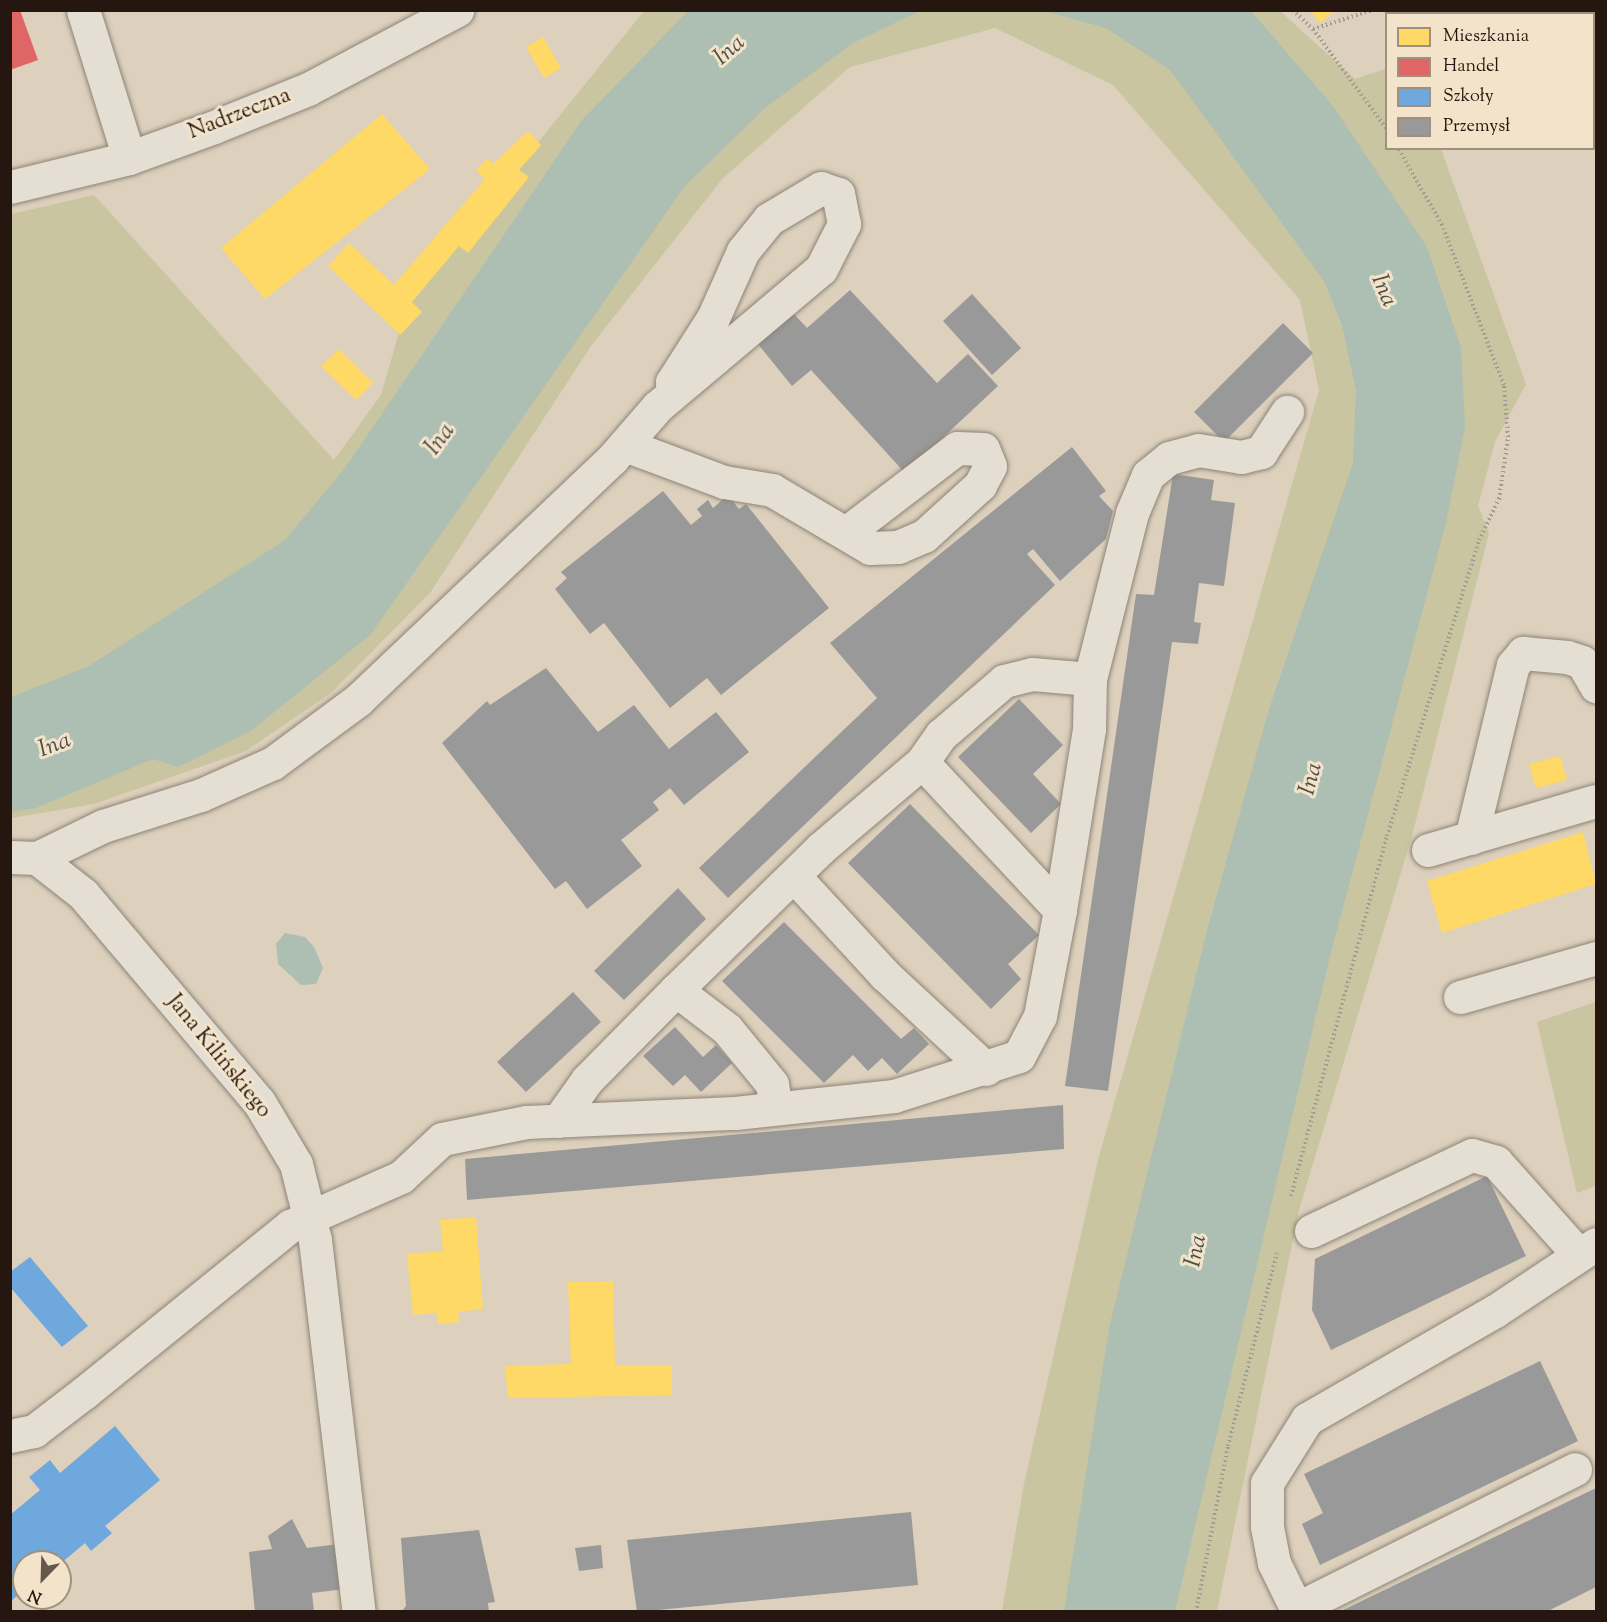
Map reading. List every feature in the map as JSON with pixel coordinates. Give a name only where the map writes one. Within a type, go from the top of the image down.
[{"type":"street","points":[[83,10],[129,158]]},
{"type":"street","name":"Nadrzeczna","points":[[10,187],[129,158],[308,89],[457,10]]},
{"type":"street","name":"Jana Kilińskiego","points":[[24,858],[103,826],[201,795],[273,763],[358,700],[625,444],[673,392],[821,269],[844,224],[838,194],[821,188],[769,219],[743,251],[713,318],[672,382],[673,392]]},
{"type":"street","points":[[10,1436],[34,1431],[311,1214],[401,1177],[442,1138],[558,1121],[776,1108],[894,1096],[986,1069],[1019,1056],[1040,1016],[1060,910],[1089,729],[1090,679],[1132,513],[1148,475],[1169,458],[1198,450],[1241,457],[1261,452],[1287,412]]},
{"type":"street","points":[[625,444],[724,482],[772,490],[846,533]]},
{"type":"street","points":[[1471,838],[1513,665],[1523,653],[1568,657],[1582,662],[1596,686]]},
{"type":"street","points":[[558,1121],[587,1080],[676,990],[794,876],[922,762],[941,735],[1004,681],[1032,674],[1090,679]]},
{"type":"street","points":[[922,762],[1060,910]]},
{"type":"street","points":[[1428,850],[1596,801]]},
{"type":"street","name":"Jana Kilińskiego","points":[[24,858],[83,894],[259,1102],[296,1164],[311,1214],[351,1513],[358,1611]]},
{"type":"street","points":[[794,876],[885,975],[986,1069]]},
{"type":"street","points":[[1460,997],[1596,958]]},
{"type":"street","points":[[676,990],[727,1029],[772,1084],[776,1108]]},
{"type":"street","points":[[1311,1231],[1472,1155],[1496,1162],[1587,1249],[1495,1311],[1307,1419],[1267,1483],[1267,1526],[1274,1563],[1297,1610],[1575,1469]]},
{"type":"path","points":[[1293,10],[1313,29],[1385,127]]},
{"type":"path","points":[[1313,29],[1373,10]]},
{"type":"path","points":[[1290,1203],[1387,836],[1479,540],[1499,499],[1508,437],[1504,385],[1442,225],[1399,150]]},
{"type":"path","points":[[1196,1611],[1228,1446],[1279,1247]]},
{"type":"shaded area","points":[[644,11],[1280,11],[1355,79],[1385,69],[1385,150],[1441,150],[1526,384],[1495,442],[1478,506],[1489,533],[1412,836],[1299,1210],[1217,1611],[1002,1611],[1024,1484],[1099,1156],[1319,390],[1300,300],[1113,85],[995,28],[850,67],[723,178],[591,346],[430,593],[331,693],[246,751],[94,804],[11,818],[11,214],[94,195],[334,460],[381,395],[407,305]]},
{"type":"shaded area","points":[[1596,1002],[1596,1186],[1577,1193],[1537,1022]]},
{"type":"water","name":"Ina","points":[[688,11],[920,11],[853,43],[765,108],[685,186],[371,634],[251,731],[178,767],[153,759],[36,808],[11,812],[11,697],[89,666],[285,540],[345,468],[582,120]]},
{"type":"water","name":"Ina","points":[[1044,11],[1251,11],[1333,106],[1427,247],[1461,347],[1465,427],[1446,523],[1330,956],[1175,1611],[1064,1611],[1109,1328],[1209,923],[1269,709],[1353,463],[1356,391],[1342,325],[1324,281],[1170,70],[1106,28]]},
{"type":"water","points":[[285,933],[305,937],[314,947],[323,968],[316,984],[301,985],[278,964],[276,944]]},
{"type":"building: Mieszkania","points":[[1310,10],[1335,10],[1320,23]]},
{"type":"building: Mieszkania","points":[[543,37],[561,68],[544,78],[526,47]]},
{"type":"building: Mieszkania","points":[[382,114],[430,169],[265,299],[221,248]]},
{"type":"building: Mieszkania","points":[[528,131],[541,145],[519,170],[529,177],[468,253],[459,246],[412,302],[422,312],[400,335],[328,266],[349,243],[394,285],[485,179],[476,171],[487,159],[493,164]]},
{"type":"building: Mieszkania","points":[[339,349],[373,383],[356,400],[321,366]]},
{"type":"building: Mieszkania","points":[[1560,756],[1567,780],[1536,788],[1529,764]]},
{"type":"building: Mieszkania","points":[[1583,832],[1596,884],[1442,933],[1427,881]]},
{"type":"building: Mieszkania","points":[[476,1217],[483,1309],[458,1312],[459,1322],[438,1324],[437,1313],[413,1315],[407,1254],[443,1251],[440,1220]]},
{"type":"building: Mieszkania","points":[[613,1281],[615,1365],[672,1365],[672,1395],[508,1398],[505,1366],[571,1364],[568,1282]]},
{"type":"building: Handel","points":[[10,10],[20,10],[38,60],[10,70]]},
{"type":"building: Szkoły","points":[[30,1257],[88,1326],[62,1347],[10,1287],[10,1272]]},
{"type":"building: Szkoły","points":[[115,1426],[160,1480],[105,1526],[112,1533],[91,1551],[85,1543],[72,1554],[72,1550],[12,1550],[12,1600],[10,1602],[10,1515],[40,1490],[29,1477],[50,1460],[60,1473]]},
{"type":"building: Przemysł","points":[[850,290],[937,383],[968,354],[998,386],[905,473],[811,370],[792,386],[758,344],[794,314],[807,328]]},
{"type":"building: Przemysł","points":[[972,294],[1021,348],[992,375],[943,321]]},
{"type":"building: Przemysł","points":[[1283,323],[1313,353],[1224,442],[1194,412]]},
{"type":"building: Przemysł","points":[[1072,447],[1106,491],[1099,496],[1113,511],[1106,539],[1060,581],[1033,549],[1027,554],[1055,585],[728,898],[699,868],[877,698],[830,643]]},
{"type":"building: Przemysł","points":[[1173,474],[1214,480],[1211,500],[1235,503],[1224,586],[1199,583],[1194,622],[1201,623],[1198,644],[1172,642],[1108,1091],[1065,1086],[1136,594],[1154,595]]},
{"type":"building: Przemysł","points":[[663,491],[691,525],[702,516],[697,509],[708,500],[713,508],[728,495],[739,509],[746,504],[829,608],[721,695],[707,678],[670,708],[604,623],[590,634],[555,589],[567,578],[561,572]]},
{"type":"building: Przemysł","points":[[546,668],[598,732],[634,705],[669,749],[716,712],[749,752],[684,805],[670,788],[653,802],[659,810],[621,840],[642,866],[587,909],[566,881],[555,889],[442,743],[487,701],[490,705]]},
{"type":"building: Przemysł","points":[[1019,699],[1063,745],[1033,774],[1061,804],[1031,833],[958,757]]},
{"type":"building: Przemysł","points":[[910,804],[1039,935],[1008,964],[1021,979],[991,1009],[848,863]]},
{"type":"building: Przemysł","points":[[678,888],[706,919],[624,1000],[594,971]]},
{"type":"building: Przemysł","points":[[784,922],[901,1039],[914,1028],[929,1044],[897,1074],[882,1058],[868,1071],[853,1055],[824,1083],[722,981]]},
{"type":"building: Przemysł","points":[[573,992],[601,1022],[526,1092],[497,1062]]},
{"type":"building: Przemysł","points":[[675,1027],[703,1057],[716,1045],[732,1063],[701,1092],[685,1075],[673,1086],[643,1056]]},
{"type":"building: Przemysł","points":[[1063,1105],[1064,1149],[467,1200],[465,1159]]},
{"type":"building: Przemysł","points":[[1487,1176],[1526,1256],[1331,1350],[1312,1310],[1315,1259]]},
{"type":"building: Przemysł","points":[[1540,1361],[1578,1441],[1320,1565],[1302,1524],[1323,1513],[1304,1474]]},
{"type":"building: Przemysł","points":[[1596,1488],[1596,1587],[1546,1612],[1339,1612]]},
{"type":"building: Przemysł","points":[[911,1512],[918,1585],[637,1612],[627,1540]]},
{"type":"building: Przemysł","points":[[292,1519],[307,1548],[339,1544],[345,1589],[312,1593],[314,1612],[255,1612],[249,1552],[272,1549],[268,1536]]},
{"type":"building: Przemysł","points":[[479,1530],[495,1602],[488,1603],[489,1612],[401,1612],[406,1606],[401,1538]]},
{"type":"building: Przemysł","points":[[601,1545],[603,1568],[579,1571],[575,1548]]}]
